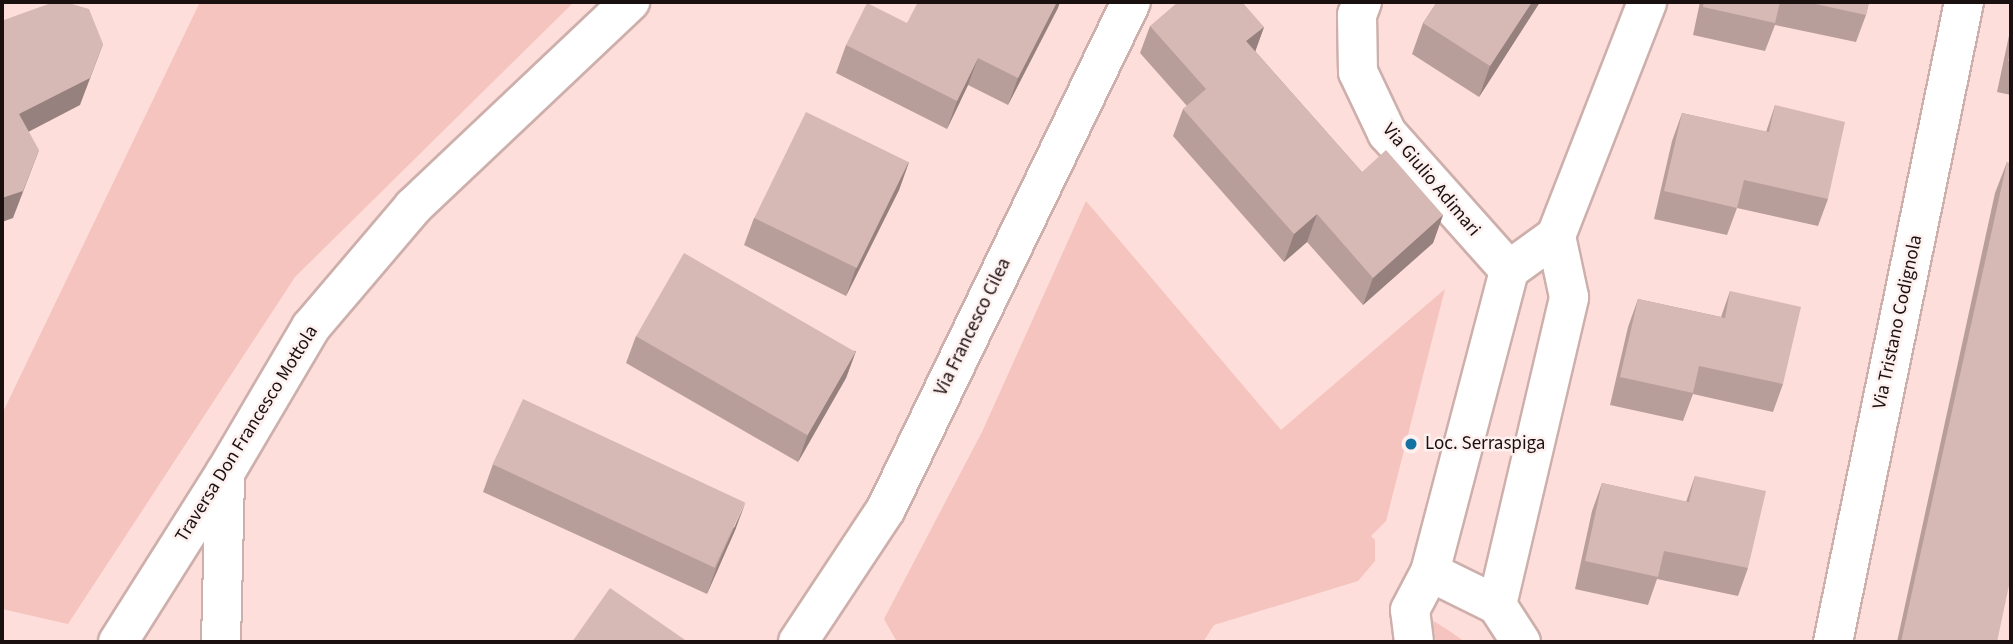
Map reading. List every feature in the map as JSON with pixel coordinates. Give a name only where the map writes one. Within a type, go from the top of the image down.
[{"type":"street","name":"Traversa Don Francesco Mottola","points":[[118,642],[225,473],[311,327],[414,207],[630,2]]},
{"type":"street","name":"Via Francesco Cilea","points":[[798,642],[886,509],[1131,2]]},
{"type":"street","name":"Via Giulio Adimari","points":[[1362,2],[1356,15],[1357,72],[1387,133],[1508,271]]},
{"type":"street","points":[[1414,642],[1409,610],[1430,572],[1508,271],[1556,236],[1647,2]]},
{"type":"street","name":"Via Tristano Codignola","points":[[1833,642],[1964,2]]},
{"type":"street","points":[[1497,605],[1569,297],[1556,236]]},
{"type":"street","points":[[221,642],[225,473]]},
{"type":"street","points":[[1430,572],[1497,605],[1521,642]]},
{"type":"shaded area","points":[[200,2],[574,2],[295,277],[68,624],[2,609],[2,414]]},
{"type":"shaded area","points":[[1086,201],[1281,430],[1445,289],[1386,521],[1371,536],[1375,540],[1375,561],[1358,581],[1214,625],[1203,642],[897,642],[884,619],[982,432]]},
{"type":"shaded area","points":[[1432,620],[1451,632],[1465,642],[1436,642]]},
{"type":"building","points":[[54,2],[65,2],[89,9],[103,44],[90,78],[19,114],[39,150],[23,191],[2,198],[2,19]]},
{"type":"building","points":[[918,2],[1057,2],[1018,78],[978,58],[957,101],[846,45],[867,3],[907,23]]},
{"type":"building","points":[[1178,2],[1242,2],[1264,27],[1246,41],[1362,172],[1386,150],[1443,215],[1373,278],[1317,214],[1294,234],[1183,109],[1206,89],[1150,26]]},
{"type":"building","points":[[1437,2],[1532,2],[1490,66],[1423,23]]},
{"type":"building","points":[[1704,2],[1780,2],[1775,23],[1703,7]]},
{"type":"building","points":[[1806,2],[1869,2],[1866,15]]},
{"type":"building","points":[[1775,105],[1845,122],[1828,199],[1744,180],[1737,208],[1664,191],[1682,113],[1769,132]]},
{"type":"building","points":[[806,112],[908,162],[857,268],[754,218]]},
{"type":"building","points":[[2007,162],[2011,163],[2011,576],[1997,642],[1901,642]]},
{"type":"building","points":[[684,253],[855,352],[807,435],[636,336]]},
{"type":"building","points":[[1730,291],[1801,307],[1783,384],[1699,366],[1693,393],[1620,377],[1638,299],[1725,318]]},
{"type":"building","points":[[523,399],[745,503],[715,568],[493,464]]},
{"type":"building","points":[[1695,476],[1766,491],[1748,568],[1664,551],[1658,577],[1585,561],[1602,483],[1689,502]]},
{"type":"building","points":[[610,588],[688,642],[572,642]]},
{"type":"place","name":"Loc. Serraspiga","points":[[1411,444]]}]
